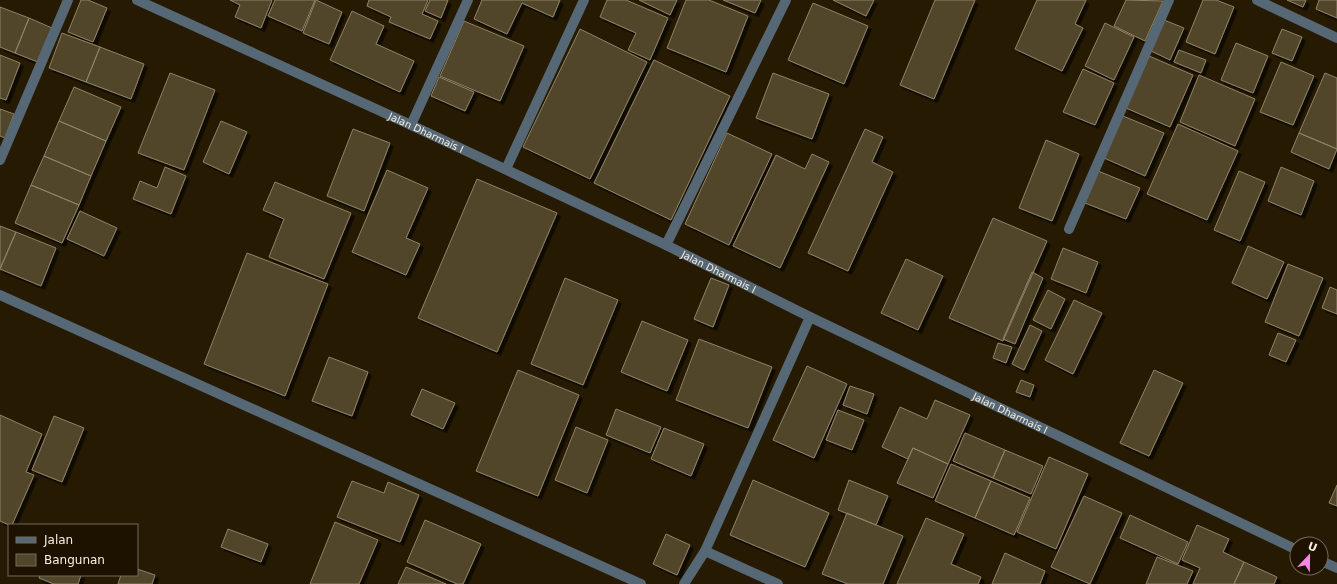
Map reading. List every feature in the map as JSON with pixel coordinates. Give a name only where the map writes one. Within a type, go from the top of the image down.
[{"type":"street","points":[[0,160],[68,0]]},
{"type":"street","name":"Jalan Dharmais I","points":[[137,0],[506,169],[666,245],[810,317],[1289,546]]},
{"type":"street","points":[[411,125],[468,0]]},
{"type":"street","points":[[506,169],[584,0]]},
{"type":"street","points":[[666,245],[786,0]]},
{"type":"street","points":[[1069,229],[1169,0]]},
{"type":"street","points":[[1257,0],[1337,38]]},
{"type":"street","points":[[0,295],[641,584]]},
{"type":"street","points":[[684,584],[705,551],[810,317]]},
{"type":"street","points":[[705,551],[778,584]]},
{"type":"building","points":[[81,0],[88,0],[107,8],[93,42],[68,32]]},
{"type":"building","points":[[230,0],[272,0],[261,28],[235,17],[240,5]]},
{"type":"building","points":[[275,0],[315,0],[302,31],[268,16]]},
{"type":"building","points":[[316,0],[342,12],[329,44],[303,33]]},
{"type":"building","points":[[369,0],[428,0],[422,14],[438,21],[430,39],[389,22],[391,17],[367,6]]},
{"type":"building","points":[[430,0],[448,0],[441,18],[425,11]]},
{"type":"building","points":[[482,0],[560,0],[553,17],[522,3],[507,34],[474,19]]},
{"type":"building","points":[[607,0],[626,0],[668,18],[650,60],[628,50],[636,33],[600,17]]},
{"type":"building","points":[[639,0],[677,0],[670,15]]},
{"type":"building","points":[[686,0],[709,0],[748,16],[726,72],[667,48]]},
{"type":"building","points":[[723,0],[761,0],[755,13]]},
{"type":"building","points":[[833,0],[874,0],[866,16]]},
{"type":"building","points":[[935,0],[975,0],[934,99],[900,85]]},
{"type":"building","points":[[1037,0],[1086,0],[1075,24],[1083,28],[1062,71],[1015,49]]},
{"type":"building","points":[[1126,0],[1163,1],[1145,41],[1114,26]]},
{"type":"building","points":[[1203,0],[1216,0],[1234,7],[1215,54],[1186,42]]},
{"type":"building","points":[[1287,0],[1306,0],[1303,7]]},
{"type":"building","points":[[1319,0],[1337,0],[1337,18],[1316,9]]},
{"type":"building","points":[[813,3],[868,26],[844,84],[788,60]]},
{"type":"building","points":[[0,7],[29,18],[15,53],[0,47]]},
{"type":"building","points":[[352,11],[384,26],[376,44],[414,61],[400,92],[330,60]]},
{"type":"building","points":[[29,18],[52,28],[38,62],[15,53]]},
{"type":"building","points":[[1164,20],[1184,28],[1170,60],[1151,51]]},
{"type":"building","points":[[464,21],[524,46],[500,101],[440,76]]},
{"type":"building","points":[[1105,23],[1134,37],[1114,80],[1085,66]]},
{"type":"building","points":[[580,29],[647,62],[590,179],[523,147]]},
{"type":"building","points":[[1282,29],[1302,37],[1292,61],[1272,53]]},
{"type":"building","points":[[62,33],[100,47],[86,82],[49,68]]},
{"type":"building","points":[[1236,43],[1268,56],[1253,93],[1221,80]]},
{"type":"building","points":[[100,47],[144,64],[131,99],[86,82]]},
{"type":"building","points":[[1179,50],[1206,60],[1201,73],[1174,62]]},
{"type":"building","points":[[0,55],[20,63],[6,100],[0,98]]},
{"type":"building","points":[[1149,56],[1193,75],[1170,127],[1126,108]]},
{"type":"building","points":[[654,60],[730,96],[671,220],[594,183]]},
{"type":"building","points":[[1281,62],[1314,76],[1293,125],[1260,112]]},
{"type":"building","points":[[1083,69],[1114,83],[1095,125],[1063,112]]},
{"type":"building","points":[[170,73],[215,90],[184,170],[138,153]]},
{"type":"building","points":[[773,73],[829,94],[812,139],[756,118]]},
{"type":"building","points":[[1325,73],[1337,78],[1337,149],[1299,133]]},
{"type":"building","points":[[1199,75],[1255,99],[1235,146],[1180,122]]},
{"type":"building","points":[[439,77],[474,92],[465,111],[431,96]]},
{"type":"building","points":[[74,87],[121,107],[106,141],[59,121]]},
{"type":"building","points":[[0,109],[14,114],[5,138],[0,136]]},
{"type":"building","points":[[1123,116],[1164,133],[1145,176],[1104,158]]},
{"type":"building","points":[[59,121],[106,141],[91,176],[44,156]]},
{"type":"building","points":[[221,121],[247,132],[229,174],[203,162]]},
{"type":"building","points":[[1178,124],[1238,151],[1207,220],[1147,194]]},
{"type":"building","points":[[353,129],[390,143],[364,211],[327,196]]},
{"type":"building","points":[[865,129],[883,137],[872,162],[893,172],[848,271],[808,253]]},
{"type":"building","points":[[727,133],[772,154],[729,245],[685,224]]},
{"type":"building","points":[[1299,133],[1337,149],[1329,169],[1291,152]]},
{"type":"building","points":[[1046,140],[1079,154],[1052,221],[1019,208]]},
{"type":"building","points":[[812,154],[829,162],[780,268],[733,246],[776,155],[805,169]]},
{"type":"building","points":[[44,156],[91,176],[79,205],[31,185]]},
{"type":"building","points":[[165,167],[186,176],[171,214],[133,199],[140,181],[157,188]]},
{"type":"building","points":[[1281,167],[1314,181],[1301,215],[1268,201]]},
{"type":"building","points":[[387,170],[428,188],[406,238],[420,244],[406,275],[352,252]]},
{"type":"building","points":[[1098,171],[1140,188],[1126,219],[1085,203]]},
{"type":"building","points":[[1239,171],[1265,182],[1240,241],[1214,230]]},
{"type":"building","points":[[477,179],[557,213],[497,352],[418,318]]},
{"type":"building","points":[[275,182],[351,213],[324,279],[269,257],[284,219],[263,210]]},
{"type":"building","points":[[31,185],[79,205],[62,243],[15,223]]},
{"type":"building","points":[[80,211],[117,228],[104,256],[67,239]]},
{"type":"building","points":[[993,218],[1047,241],[1003,341],[949,318]]},
{"type":"building","points":[[0,226],[16,232],[0,269]]},
{"type":"building","points":[[16,232],[56,248],[41,286],[0,269]]},
{"type":"building","points":[[1248,246],[1284,262],[1267,299],[1232,283]]},
{"type":"building","points":[[1063,248],[1098,262],[1086,293],[1051,279]]},
{"type":"building","points":[[247,253],[328,284],[285,396],[204,364]]},
{"type":"building","points":[[906,259],[943,276],[918,330],[881,313]]},
{"type":"building","points":[[1288,264],[1323,278],[1299,336],[1265,322]]},
{"type":"building","points":[[1032,272],[1043,278],[1015,344],[1003,339]]},
{"type":"building","points":[[565,278],[618,300],[583,385],[531,364]]},
{"type":"building","points":[[711,278],[729,285],[713,327],[694,319]]},
{"type":"building","points":[[1330,287],[1337,290],[1337,314],[1322,308]]},
{"type":"building","points":[[1048,290],[1065,299],[1051,329],[1033,320]]},
{"type":"building","points":[[1074,300],[1102,313],[1073,374],[1045,360]]},
{"type":"building","points":[[642,321],[688,340],[667,391],[621,372]]},
{"type":"building","points":[[1030,325],[1042,331],[1024,370],[1012,364]]},
{"type":"building","points":[[1278,333],[1296,340],[1286,362],[1269,355]]},
{"type":"building","points":[[699,339],[772,367],[748,428],[676,400]]},
{"type":"building","points":[[998,343],[1012,347],[1006,363],[993,358]]},
{"type":"building","points":[[329,357],[368,372],[352,416],[312,401]]},
{"type":"building","points":[[807,366],[847,384],[814,458],[773,440]]},
{"type":"building","points":[[518,370],[579,395],[538,496],[476,471]]},
{"type":"building","points":[[1154,370],[1183,383],[1149,456],[1120,443]]},
{"type":"building","points":[[1021,380],[1034,385],[1030,397],[1016,392]]},
{"type":"building","points":[[850,386],[874,394],[867,414],[843,405]]},
{"type":"building","points":[[422,389],[455,403],[443,429],[411,415]]},
{"type":"building","points":[[935,400],[970,415],[948,464],[913,448],[908,459],[882,447],[900,407],[927,419]]},
{"type":"building","points":[[616,409],[661,427],[650,453],[606,435]]},
{"type":"building","points":[[838,410],[864,420],[852,450],[826,440]]},
{"type":"building","points":[[0,415],[42,434],[26,472],[34,475],[12,524],[8,525],[0,521]]},
{"type":"building","points":[[54,416],[84,428],[62,482],[32,470]]},
{"type":"building","points":[[576,427],[608,440],[587,493],[555,480]]},
{"type":"building","points":[[664,428],[704,444],[691,476],[651,459]]},
{"type":"building","points":[[965,433],[1005,450],[993,478],[953,461]]},
{"type":"building","points":[[913,448],[948,464],[933,498],[897,483]]},
{"type":"building","points":[[1005,450],[1043,466],[1031,494],[993,478]]},
{"type":"building","points":[[1049,457],[1088,474],[1056,549],[1017,532]]},
{"type":"building","points":[[951,464],[991,481],[975,518],[935,501]]},
{"type":"building","points":[[753,480],[829,513],[805,567],[730,535]]},
{"type":"building","points":[[849,480],[888,496],[876,525],[838,510]]},
{"type":"building","points":[[352,481],[384,493],[388,482],[419,495],[400,542],[337,517]]},
{"type":"building","points":[[991,481],[1030,498],[1014,535],[975,518]]},
{"type":"building","points":[[1337,485],[1337,506],[1329,503]]},
{"type":"building","points":[[1084,496],[1122,513],[1090,584],[1051,567]]},
{"type":"building","points":[[847,513],[903,536],[883,584],[848,584],[822,574]]},
{"type":"building","points":[[1130,515],[1188,542],[1178,564],[1120,538]]},
{"type":"building","points":[[926,518],[964,534],[951,564],[981,577],[978,584],[897,584]]},
{"type":"building","points":[[425,520],[481,544],[463,584],[457,584],[407,562]]},
{"type":"building","points":[[335,522],[378,540],[359,584],[310,584]]},
{"type":"building","points":[[1197,525],[1229,539],[1223,552],[1244,562],[1234,584],[1193,584],[1200,568],[1182,560]]},
{"type":"building","points":[[228,529],[268,544],[261,562],[221,547]]},
{"type":"building","points":[[666,534],[690,545],[677,575],[653,564]]},
{"type":"building","points":[[1005,553],[1045,571],[1040,584],[992,584]]},
{"type":"building","points":[[1157,557],[1193,571],[1187,584],[1146,584]]},
{"type":"building","points":[[1244,562],[1277,577],[1274,584],[1234,584]]},
{"type":"building","points":[[406,567],[446,584],[398,584]]},
{"type":"building","points":[[138,569],[155,575],[152,584],[118,584],[121,576],[138,576]]},
{"type":"building","points":[[40,576],[81,576],[78,584],[54,584],[39,578]]}]
